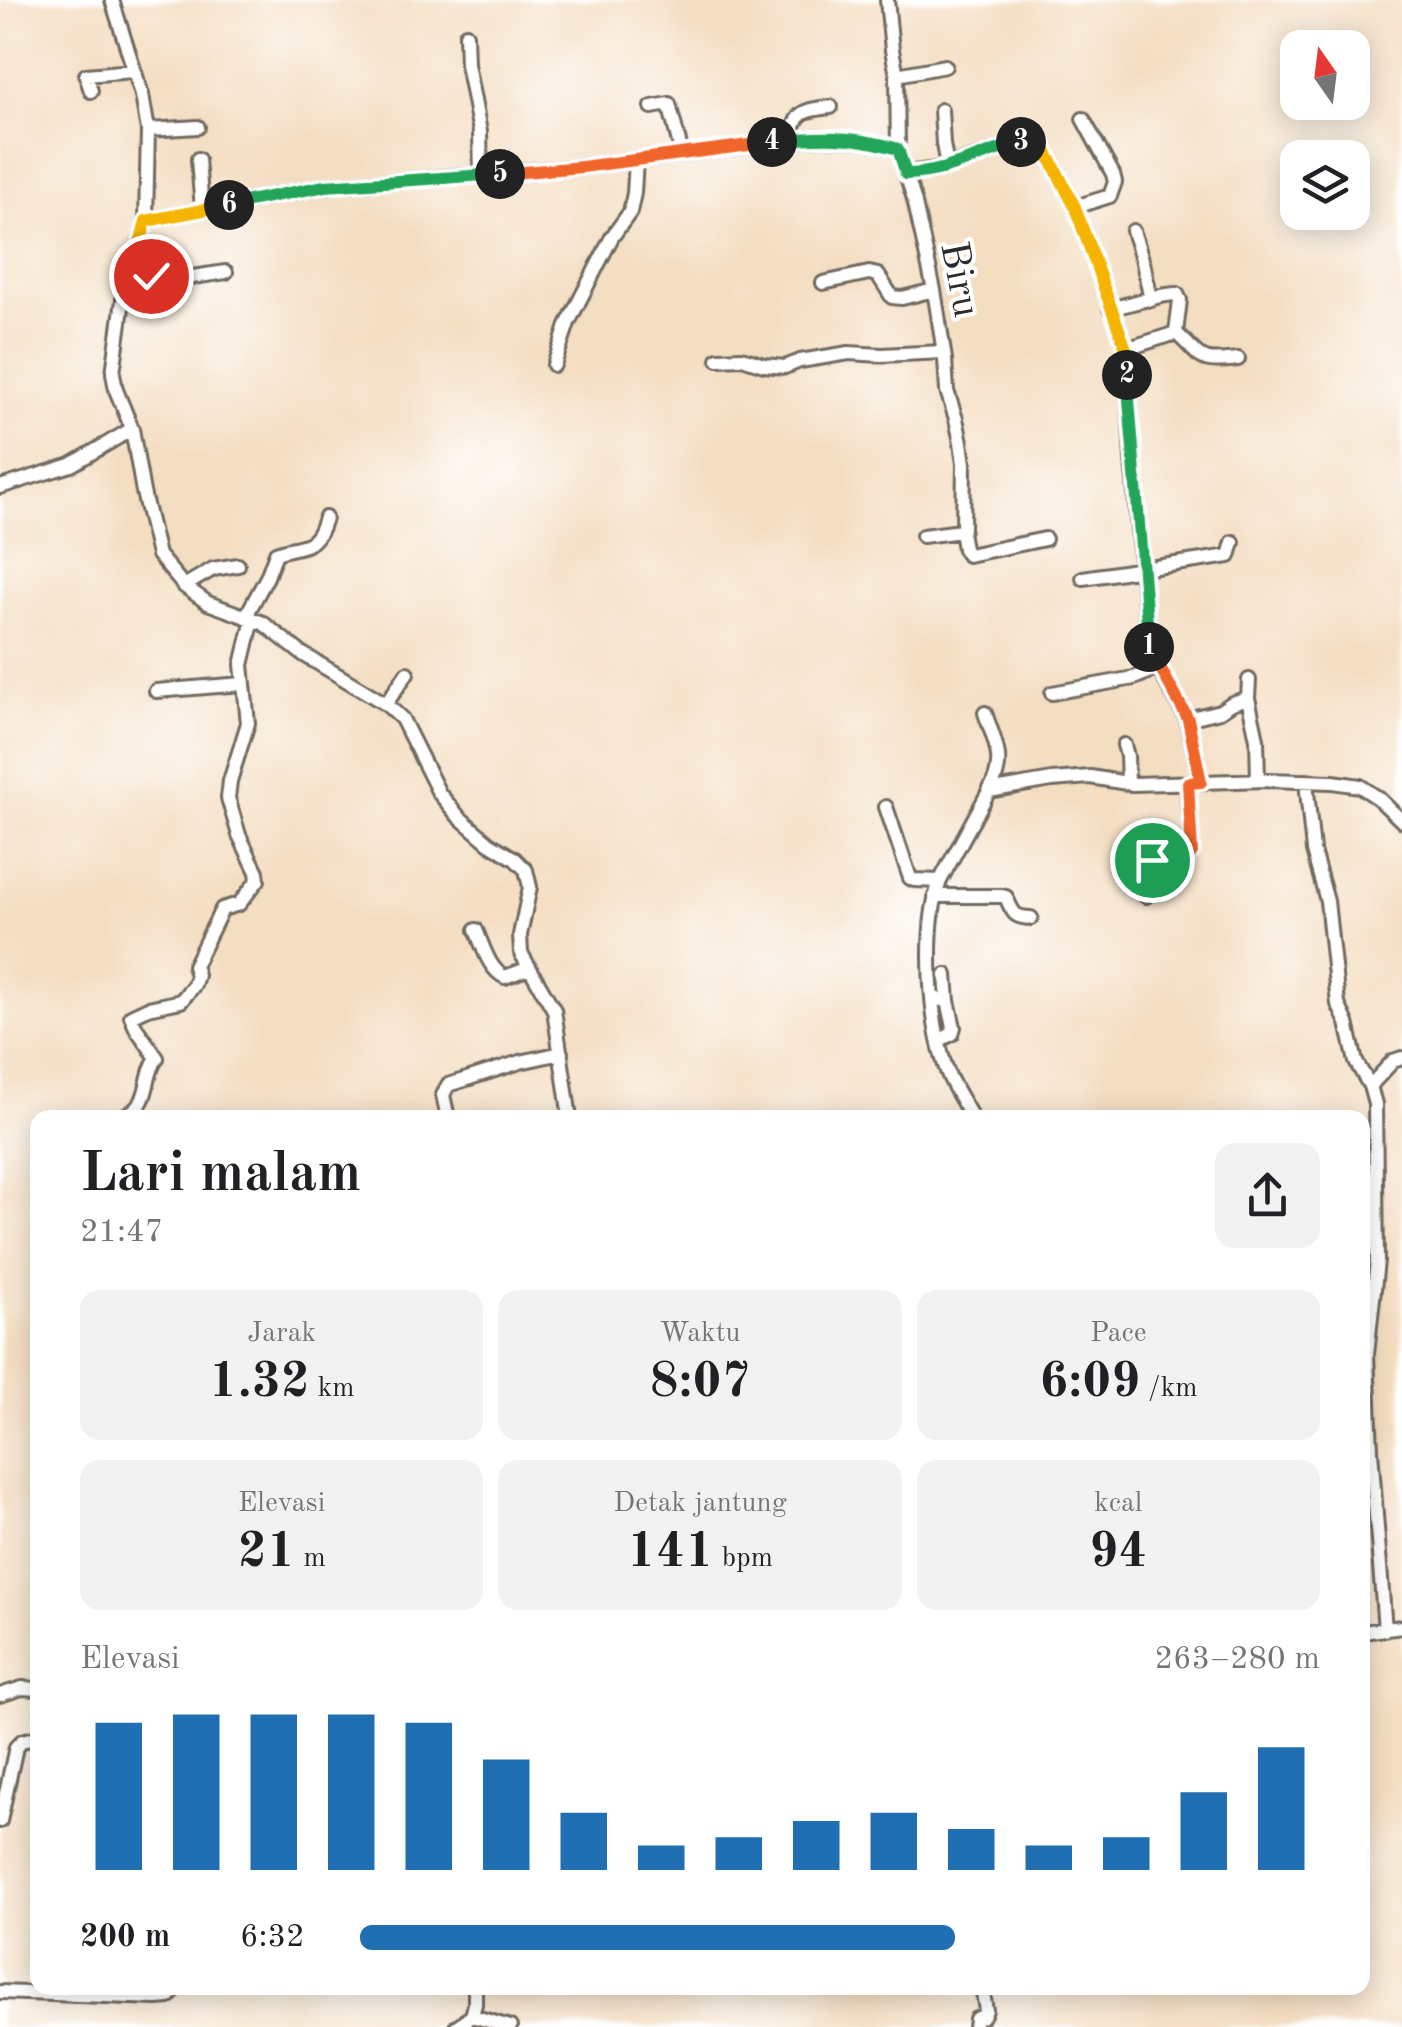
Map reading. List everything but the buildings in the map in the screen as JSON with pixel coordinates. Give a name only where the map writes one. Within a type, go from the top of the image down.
[{"type":"street","points":[[112,0],[142,96],[148,130],[146,221],[123,300],[113,373],[132,429],[158,555],[184,586],[208,603],[262,623],[301,653],[386,704],[402,719],[439,792],[452,809],[488,843],[526,870],[530,887],[521,953],[554,1010],[569,1110]]},
{"type":"street","name":"Biru","points":[[887,0],[897,75],[898,149],[914,198],[934,290],[947,391],[964,464],[961,531]]},
{"type":"street","points":[[466,34],[482,175]]},
{"type":"street","points":[[897,75],[945,66]]},
{"type":"street","points":[[91,91],[86,75],[133,71]]},
{"type":"street","points":[[652,107],[668,104],[682,154]]},
{"type":"street","points":[[792,140],[794,121],[800,114],[831,107]]},
{"type":"street","points":[[941,110],[947,166]]},
{"type":"street","points":[[1075,207],[1110,196],[1115,182],[1083,120]]},
{"type":"street","points":[[148,130],[198,128]]},
{"type":"street","points":[[146,221],[325,186],[582,167],[826,136],[898,149]]},
{"type":"street","points":[[906,174],[947,166],[1039,137],[1075,207],[1126,349],[1149,651],[1188,719],[1194,783],[1192,852],[1185,860],[1152,860],[1148,865],[1146,896]]},
{"type":"street","points":[[198,159],[202,210]]},
{"type":"street","points":[[554,365],[568,323],[612,237],[630,212],[636,160]]},
{"type":"street","points":[[1133,232],[1150,300]]},
{"type":"street","points":[[132,274],[186,278],[226,272]]},
{"type":"street","points":[[823,283],[869,274],[878,276],[892,297],[934,290]]},
{"type":"street","points":[[1110,308],[1178,294],[1176,333],[1194,353],[1221,361],[1238,358]]},
{"type":"street","points":[[1126,349],[1176,333]]},
{"type":"street","points":[[718,359],[742,358],[786,367],[849,352],[943,352]]},
{"type":"street","points":[[0,487],[71,465],[132,429]]},
{"type":"street","points":[[135,1110],[142,1102],[148,1072],[157,1058],[131,1016],[148,1008],[177,1004],[192,989],[197,976],[194,966],[222,909],[239,904],[258,880],[228,798],[248,722],[242,665],[249,617],[276,553],[316,540],[325,518]]},
{"type":"street","points":[[923,536],[961,531],[968,555],[1045,539]]},
{"type":"street","points":[[1083,578],[1228,556],[1232,542]]},
{"type":"street","points":[[184,586],[213,569],[238,565]]},
{"type":"street","points":[[1052,693],[1139,676],[1154,670],[1157,664]]},
{"type":"street","points":[[386,704],[407,673]]},
{"type":"street","points":[[1249,680],[1258,780]]},
{"type":"street","points":[[156,692],[244,684]]},
{"type":"street","points":[[1188,719],[1220,711],[1248,698]]},
{"type":"street","points":[[968,1110],[950,1076],[929,980],[935,896],[940,881],[998,776],[997,746],[984,713]]},
{"type":"street","points":[[1124,745],[1128,783]]},
{"type":"street","points":[[990,791],[1090,777],[1128,783],[1306,781],[1360,786],[1402,821]]},
{"type":"street","points":[[1306,781],[1314,851],[1327,901],[1338,1004],[1359,1070],[1370,1086],[1375,1104],[1377,1261],[1370,1326]]},
{"type":"street","points":[[886,807],[910,878],[940,881]]},
{"type":"street","points":[[935,896],[1002,896],[1016,917],[1032,918]]},
{"type":"street","points":[[476,930],[501,977],[529,968]]},
{"type":"street","points":[[940,1040],[954,1031],[946,975]]},
{"type":"street","points":[[932,998],[948,1000]]},
{"type":"street","points":[[447,1110],[444,1095],[448,1085],[561,1053]]},
{"type":"street","points":[[1370,1086],[1393,1061],[1402,1058]]},
{"type":"street","points":[[1370,1427],[1385,1630]]},
{"type":"street","points":[[1370,1631],[1402,1627]]},
{"type":"street","points":[[0,1694],[30,1688]]},
{"type":"street","points":[[0,1821],[16,1747],[30,1739]]},
{"type":"street","points":[[0,1992],[30,1991]]},
{"type":"street","points":[[109,1995],[170,1995]]},
{"type":"street","points":[[456,2027],[472,2016],[476,1995]]},
{"type":"street","points":[[975,2027],[976,2019],[986,2010],[983,1995]]},
{"type":"street","points":[[472,2016],[510,2027]]},
{"type":"route","points":[[151,276],[132,274],[146,221],[299,190],[582,167],[826,136],[898,149],[906,174],[916,174],[1039,137],[1075,207],[1126,349],[1149,651],[1188,719],[1201,782],[1188,783],[1192,852],[1185,860],[1152,860]]}]
